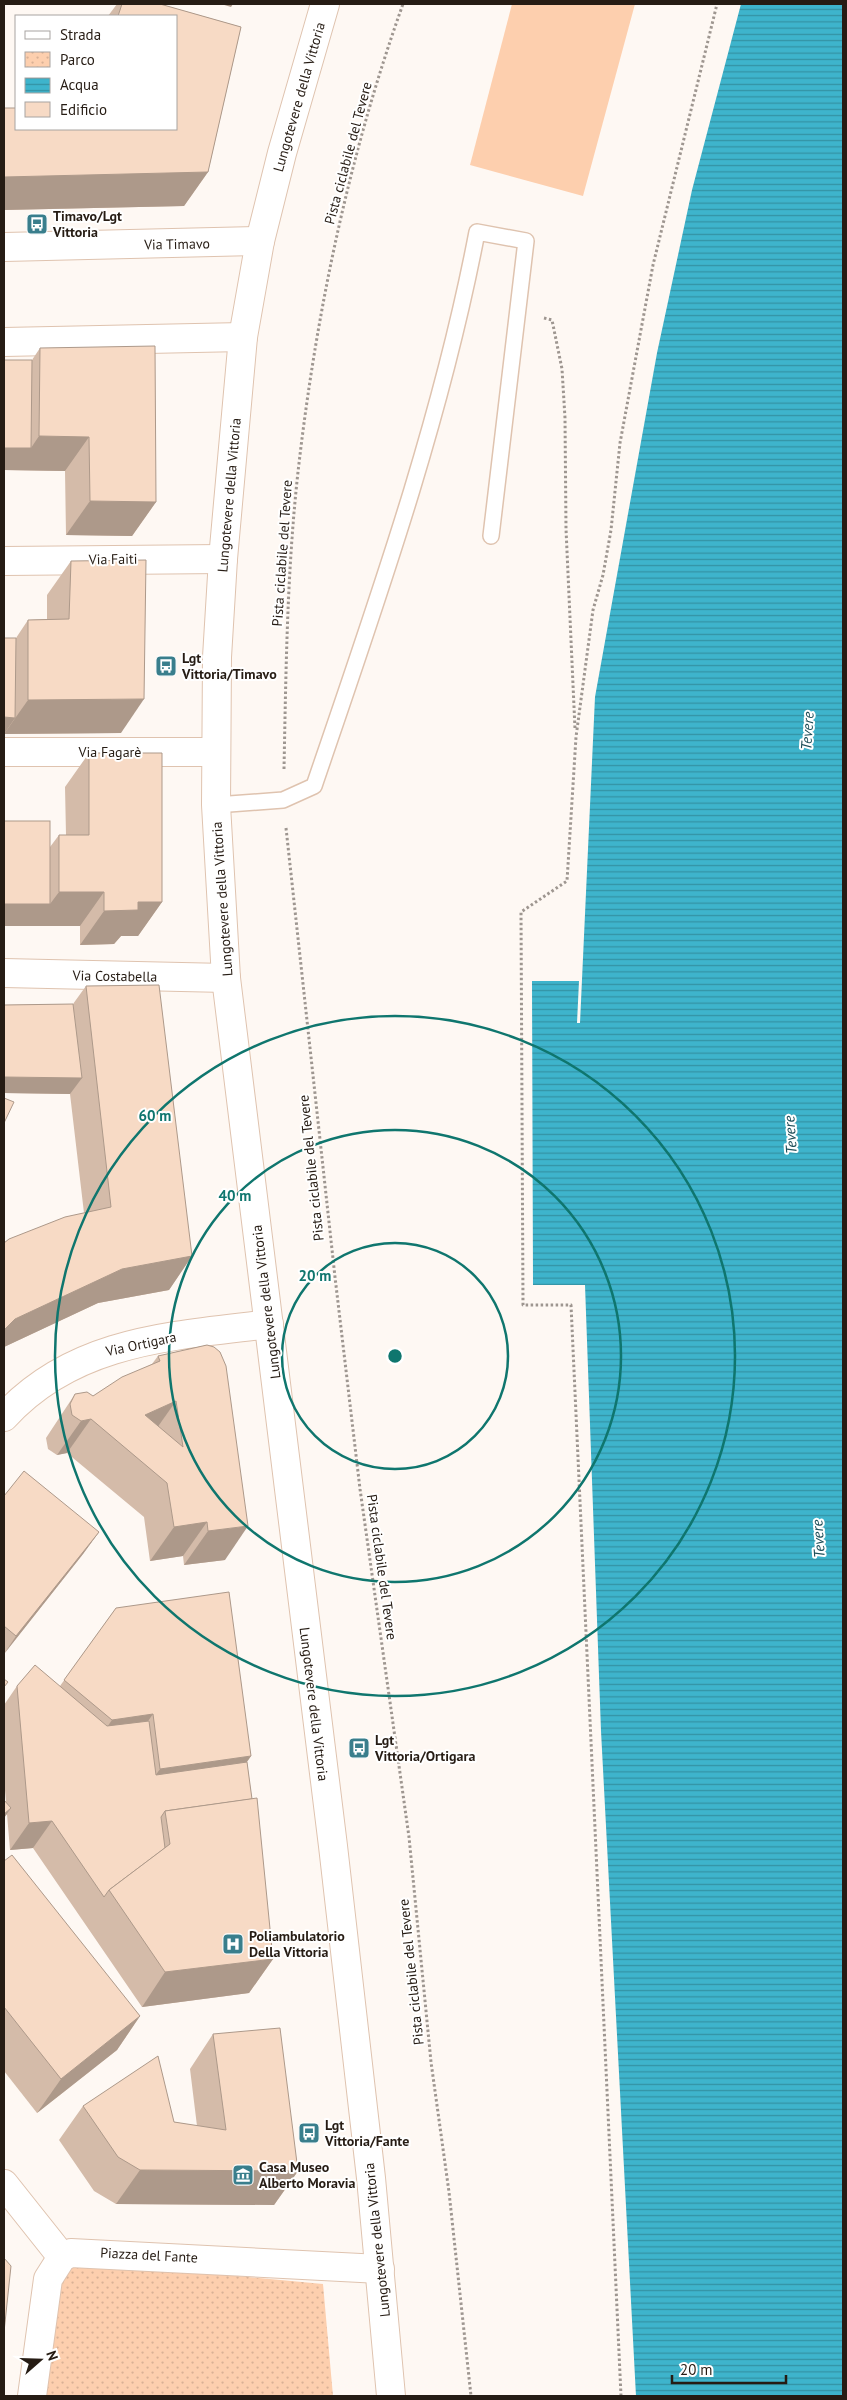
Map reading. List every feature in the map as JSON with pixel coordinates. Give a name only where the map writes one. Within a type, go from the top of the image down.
[{"type":"main road","name":"Lungotevere della Vittoria","points":[[325,4],[282,153],[260,241],[243,337],[222,559],[217,657],[216,804],[226,978],[333,1846],[380,2268],[391,2396]]},
{"type":"main road","name":"Via Timavo","points":[[4,247],[260,241]]},
{"type":"main road","points":[[4,342],[243,337]]},
{"type":"main road","name":"Via Faiti","points":[[4,561],[222,559]]},
{"type":"main road","name":"Via Fagarè","points":[[4,752],[216,752]]},
{"type":"main road","name":"Via Costabella","points":[[4,973],[226,978]]},
{"type":"main road","name":"Via Ortigara","points":[[4,1417],[24,1396],[46,1380],[90,1357],[148,1340],[269,1324]]},
{"type":"main road","points":[[4,2184],[62,2257],[48,2278],[32,2396]]},
{"type":"main road","name":"Piazza del Fante","points":[[62,2257],[71,2253],[85,2252],[380,2268]]},
{"type":"lane","points":[[216,804],[283,800],[314,786],[406,513],[466,290],[477,232],[526,241],[491,536]]},
{"type":"path","name":"Pista ciclabile del Tevere","points":[[403,4],[350,178],[328,273],[312,376],[298,472],[290,573],[283,800],[334,1277],[360,1489],[409,1837],[432,2062],[449,2192],[471,2396]]},
{"type":"path","points":[[621,2396],[572,1305],[524,1305],[521,912],[567,881],[576,737],[594,610],[603,575],[611,530],[620,443],[653,265],[717,4]]},
{"type":"path","points":[[518,313],[552,320],[562,369],[565,418],[566,529],[576,737]]},
{"type":"green space","points":[[512,4],[635,4],[583,196],[470,165]]},
{"type":"green space","points":[[78,2261],[323,2284],[333,2396],[42,2396],[59,2275]]},
{"type":"water","name":"Tevere","points":[[741,4],[843,4],[843,2396],[636,2396],[601,1731],[585,1285],[533,1285],[532,981],[579,981],[577,1023],[580,1023],[595,697],[657,353],[692,190]]},
{"type":"building","points":[[122,4],[160,4],[241,27],[208,172],[4,177],[4,108],[15,108],[15,130],[178,130],[178,15],[118,15]]},
{"type":"building","points":[[155,346],[156,502],[90,501],[89,437],[39,436],[40,348]]},
{"type":"building","points":[[4,360],[32,360],[31,448],[4,448]]},
{"type":"building","points":[[146,560],[144,699],[28,700],[28,620],[69,619],[71,561]]},
{"type":"building","points":[[4,638],[16,638],[15,718],[4,717]]},
{"type":"building","points":[[89,753],[162,753],[162,902],[138,902],[138,910],[104,911],[104,892],[59,892],[59,835],[89,835]]},
{"type":"building","points":[[4,821],[50,821],[50,904],[4,904]]},
{"type":"building","points":[[159,985],[192,1256],[122,1269],[15,1319],[4,1330],[4,1243],[9,1239],[65,1217],[111,1207],[86,986]]},
{"type":"building","points":[[73,1004],[82,1078],[4,1077],[4,1005]]},
{"type":"building","points":[[4,1098],[14,1102],[4,1123]]},
{"type":"building","points":[[207,1345],[214,1347],[220,1352],[226,1366],[248,1526],[208,1531],[207,1522],[174,1527],[167,1483],[91,1419],[81,1421],[72,1415],[70,1404],[75,1394],[87,1392],[93,1396],[122,1377],[160,1361],[158,1356]],"holes":[[[176,1401],[183,1447],[145,1415]]]},
{"type":"building","points":[[24,1471],[99,1532],[16,1636],[4,1626],[4,1496]]},
{"type":"building","points":[[229,1592],[251,1756],[160,1769],[153,1714],[112,1720],[64,1680],[116,1608]]},
{"type":"building","points":[[35,1665],[107,1726],[149,1721],[156,1775],[247,1762],[252,1799],[165,1811],[161,1817],[165,1848],[109,1890],[104,1897],[52,1821],[29,1823],[17,1686]]},
{"type":"building","points":[[4,1679],[8,1682],[4,1687]]},
{"type":"building","points":[[257,1798],[273,1959],[165,1972],[109,1890],[170,1844],[165,1811]]},
{"type":"building","points":[[4,1800],[11,1808],[4,1814]]},
{"type":"building","points":[[12,1855],[140,2016],[61,2079],[4,2007],[4,1861]]},
{"type":"building","points":[[280,2028],[298,2171],[140,2170],[118,2157],[83,2106],[158,2056],[174,2122],[226,2130],[213,2034]]},
{"type":"building","points":[[4,2258],[11,2266],[4,2332]]},
{"type":"place","name":"Timavo/Lgt Vittoria","points":[[37,224]]},
{"type":"place","name":"Lgt Vittoria/Timavo","points":[[166,666]]},
{"type":"place","name":"Lgt Vittoria/Ortigara","points":[[359,1748]]},
{"type":"place","name":"Poliambulatorio Della Vittoria","points":[[233,1944]]},
{"type":"place","name":"Lgt Vittoria/Fante","points":[[309,2133]]},
{"type":"place","name":"Casa Museo Alberto Moravia","points":[[243,2175]]}]
